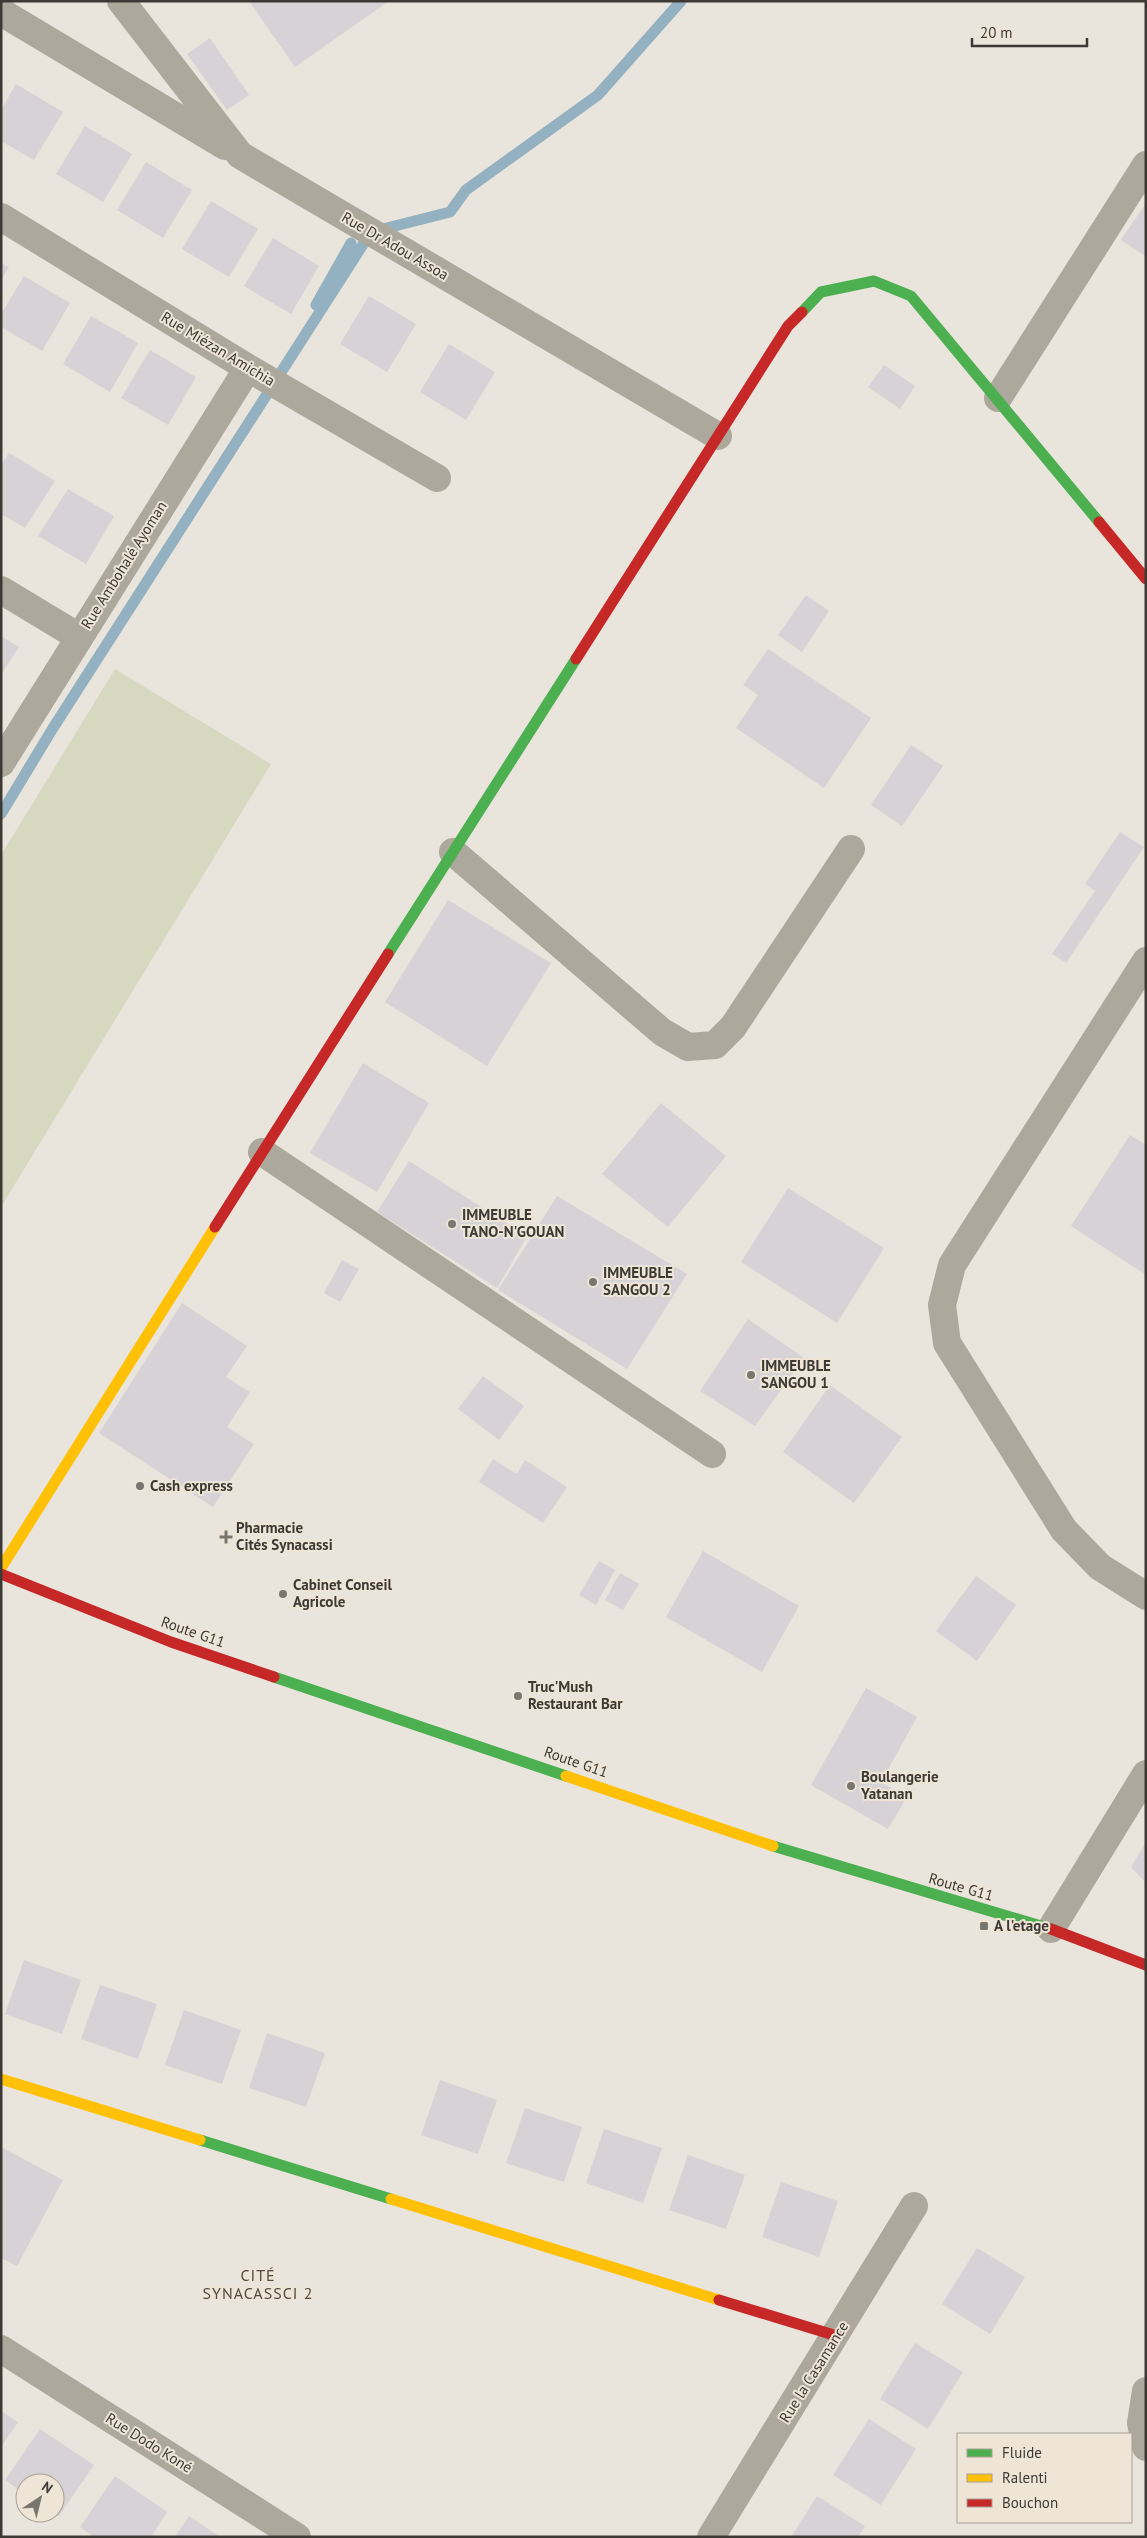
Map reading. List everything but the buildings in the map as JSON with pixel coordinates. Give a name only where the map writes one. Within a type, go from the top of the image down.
[{"type":"street","name":"Rue Dr Adou Assoa","points":[[120,1],[240,155],[718,436]]},
{"type":"street","points":[[1,12],[240,155]]},
{"type":"street","points":[[998,398],[1146,165]]},
{"type":"street","name":"Rue Miézan Amichia","points":[[1,217],[248,368],[437,478]]},
{"type":"street","points":[[1,1568],[262,1152],[788,326],[821,292],[874,281],[912,296],[1146,579]]},
{"type":"street","name":"Rue Ambohalé Ayoman","points":[[1,762],[248,368]]},
{"type":"street","points":[[1,590],[79,637]]},
{"type":"street","points":[[453,852],[662,1032],[688,1047],[715,1045],[733,1027],[851,850]]},
{"type":"street","points":[[1146,961],[952,1265],[942,1305],[946,1342],[1064,1530],[1100,1567],[1146,1596]]},
{"type":"street","points":[[262,1152],[712,1454]]},
{"type":"street","name":"Route G11","points":[[1,1574],[172,1642],[809,1858],[1050,1928],[1146,1965]]},
{"type":"street","points":[[1050,1928],[1146,1774]]},
{"type":"street","points":[[1,2079],[837,2336]]},
{"type":"street","name":"Rue la Casamance","points":[[711,2537],[837,2336],[914,2206]]},
{"type":"street","name":"Rue Dodo Koné","points":[[1,2349],[297,2537]]},
{"type":"street","points":[[1146,2391],[1141,2423],[1146,2447]]},
{"type":"green space","points":[[115,669],[271,764],[1,1207],[1,855]]},
{"type":"waterway","points":[[1,814],[53,728],[371,232],[450,212],[466,190],[598,95],[681,1]]},
{"type":"waterway","points":[[316,305],[351,243]]},
{"type":"traffic: fast","points":[[802,312],[821,292],[874,281],[911,296],[1099,522]]},
{"type":"traffic: fast","points":[[388,954],[576,659]]},
{"type":"traffic: fast","points":[[274,1677],[566,1776]]},
{"type":"traffic: fast","points":[[773,1846],[1051,1929]]},
{"type":"traffic: fast","points":[[200,2140],[391,2199]]},
{"type":"traffic: slow","points":[[1,1568],[215,1227]]},
{"type":"traffic: slow","points":[[566,1776],[773,1846]]},
{"type":"traffic: slow","points":[[1,2079],[200,2140]]},
{"type":"traffic: slow","points":[[391,2199],[719,2300]]},
{"type":"traffic: jam","points":[[576,659],[788,326],[802,312]]},
{"type":"traffic: jam","points":[[1099,522],[1146,579]]},
{"type":"traffic: jam","points":[[215,1227],[388,954]]},
{"type":"traffic: jam","points":[[1,1574],[171,1642],[274,1677]]},
{"type":"traffic: jam","points":[[1051,1929],[1146,1965]]},
{"type":"traffic: jam","points":[[719,2300],[837,2336]]},
{"type":"place","name":"IMMEUBLE TANO-N'GOUAN","points":[[452,1224]]},
{"type":"place","name":"IMMEUBLE SANGOU 2","points":[[593,1282]]},
{"type":"place","name":"IMMEUBLE SANGOU 1","points":[[751,1375]]},
{"type":"place","name":"Cash express","points":[[140,1486]]},
{"type":"place","name":"Pharmacie Cités Synacassi","points":[[226,1537]]},
{"type":"place","name":"Cabinet Conseil Agricole","points":[[283,1594]]},
{"type":"place","name":"Truc'Mush Restaurant Bar","points":[[518,1696]]},
{"type":"place","name":"Boulangerie Yatanan","points":[[851,1786]]},
{"type":"place","name":"A l'etage","points":[[984,1926]]},
{"type":"district","name":"CITÉ SYNACASSCI 2","points":[[258,2284]]}]
